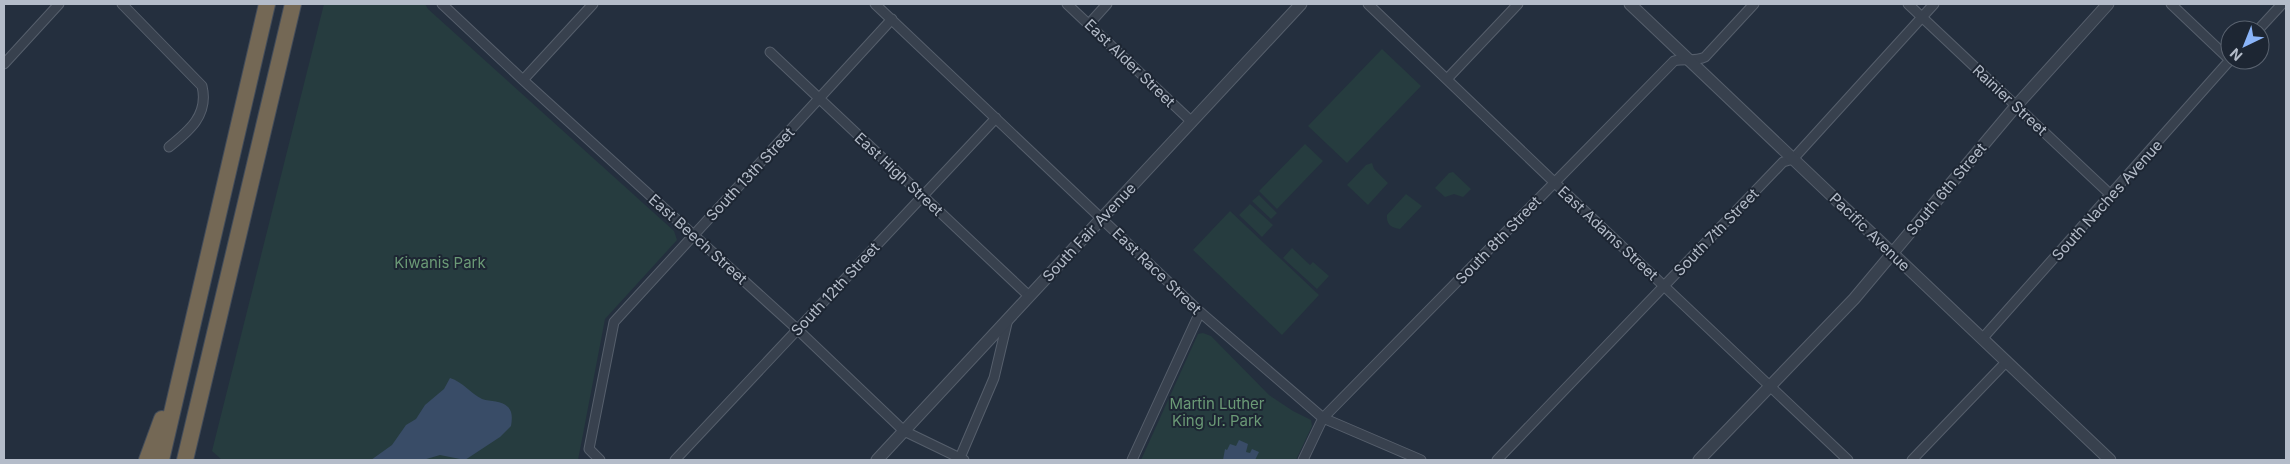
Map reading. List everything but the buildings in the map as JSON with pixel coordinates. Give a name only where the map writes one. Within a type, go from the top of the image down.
[{"type":"highway","points":[[161,460],[267,4]]},
{"type":"highway","points":[[185,460],[293,4]]},
{"type":"highway","points":[[195,460],[214,378],[249,188]]},
{"type":"highway","points":[[147,460],[190,341]]},
{"type":"street","points":[[4,64],[60,4]]},
{"type":"street","points":[[122,4],[202,86],[203,104],[199,118],[190,130],[169,147]]},
{"type":"street","name":"East Beech Street","points":[[442,4],[797,329],[904,431],[961,459]]},
{"type":"street","points":[[523,80],[593,4]]},
{"type":"street","name":"East Race Street","points":[[875,4],[1103,218],[1200,312],[1323,418],[1421,460]]},
{"type":"street","name":"East Alder Street","points":[[1068,4],[1192,122]]},
{"type":"street","points":[[1089,24],[1107,4]]},
{"type":"street","name":"South Fair Avenue","points":[[877,460],[1301,4]]},
{"type":"street","name":"East Adams Street","points":[[1368,4],[1848,460]]},
{"type":"street","points":[[1447,79],[1518,4]]},
{"type":"street","name":"Pacific Avenue","points":[[1630,4],[2110,460]]},
{"type":"street","name":"South 8th Street","points":[[1304,460],[1323,418],[1674,60],[1698,60],[1704,57],[1754,4]]},
{"type":"street","name":"Rainier Street","points":[[1908,4],[2112,196]]},
{"type":"street","name":"South 7th Street","points":[[1497,460],[1783,162],[1793,159],[1934,4]]},
{"type":"street","name":"South 6th Street","points":[[1699,460],[1854,299],[2016,106],[2108,4]]},
{"type":"street","points":[[2171,4],[2220,51]]},
{"type":"street","points":[[2267,20],[2282,4]]},
{"type":"street","name":"South 13th Street","points":[[600,460],[589,449],[614,322],[892,19]]},
{"type":"street","name":"East High Street","points":[[770,52],[1029,296]]},
{"type":"street","name":"South Naches Avenue","points":[[1982,339],[2112,196],[2221,70]]},
{"type":"street","name":"South 12th Street","points":[[675,460],[996,118]]},
{"type":"street","points":[[1132,460],[1200,312]]},
{"type":"street","points":[[961,459],[994,378],[1003,348],[1008,319]]},
{"type":"street","points":[[1912,460],[2006,362]]},
{"type":"green space","name":"Kiwanis Park","points":[[324,4],[425,4],[428,9],[674,231],[677,240],[605,319],[578,460],[222,460],[212,451]]},
{"type":"green space","points":[[1382,49],[1421,86],[1347,163],[1308,126]]},
{"type":"green space","points":[[1305,144],[1323,161],[1277,209],[1259,191]]},
{"type":"green space","points":[[1372,163],[1374,169],[1388,183],[1368,205],[1347,185],[1366,165]]},
{"type":"green space","points":[[1453,172],[1471,189],[1463,197],[1454,194],[1445,197],[1435,188],[1449,173]]},
{"type":"green space","points":[[1406,194],[1422,206],[1400,229],[1394,228],[1389,224],[1387,215]]},
{"type":"green space","points":[[1259,195],[1277,213],[1271,219],[1252,201]]},
{"type":"green space","points":[[1250,204],[1273,225],[1262,237],[1239,215]]},
{"type":"green space","points":[[1230,211],[1319,295],[1282,335],[1193,250]]},
{"type":"green space","points":[[1292,248],[1310,265],[1313,262],[1329,276],[1317,289],[1283,258]]},
{"type":"green space","name":"Martin Luther King Jr. Park","points":[[1203,333],[1211,336],[1269,395],[1311,420],[1312,426],[1296,460],[1141,460],[1198,334]]},
{"type":"water","points":[[450,378],[459,382],[482,399],[505,405],[510,409],[511,426],[500,437],[465,460],[440,455],[423,460],[371,460],[392,445],[406,425],[416,419],[425,405],[444,389]]},
{"type":"water","points":[[1239,440],[1248,444],[1246,452],[1250,453],[1252,449],[1259,452],[1255,460],[1223,460],[1225,449],[1227,450],[1230,444],[1236,446]]}]
